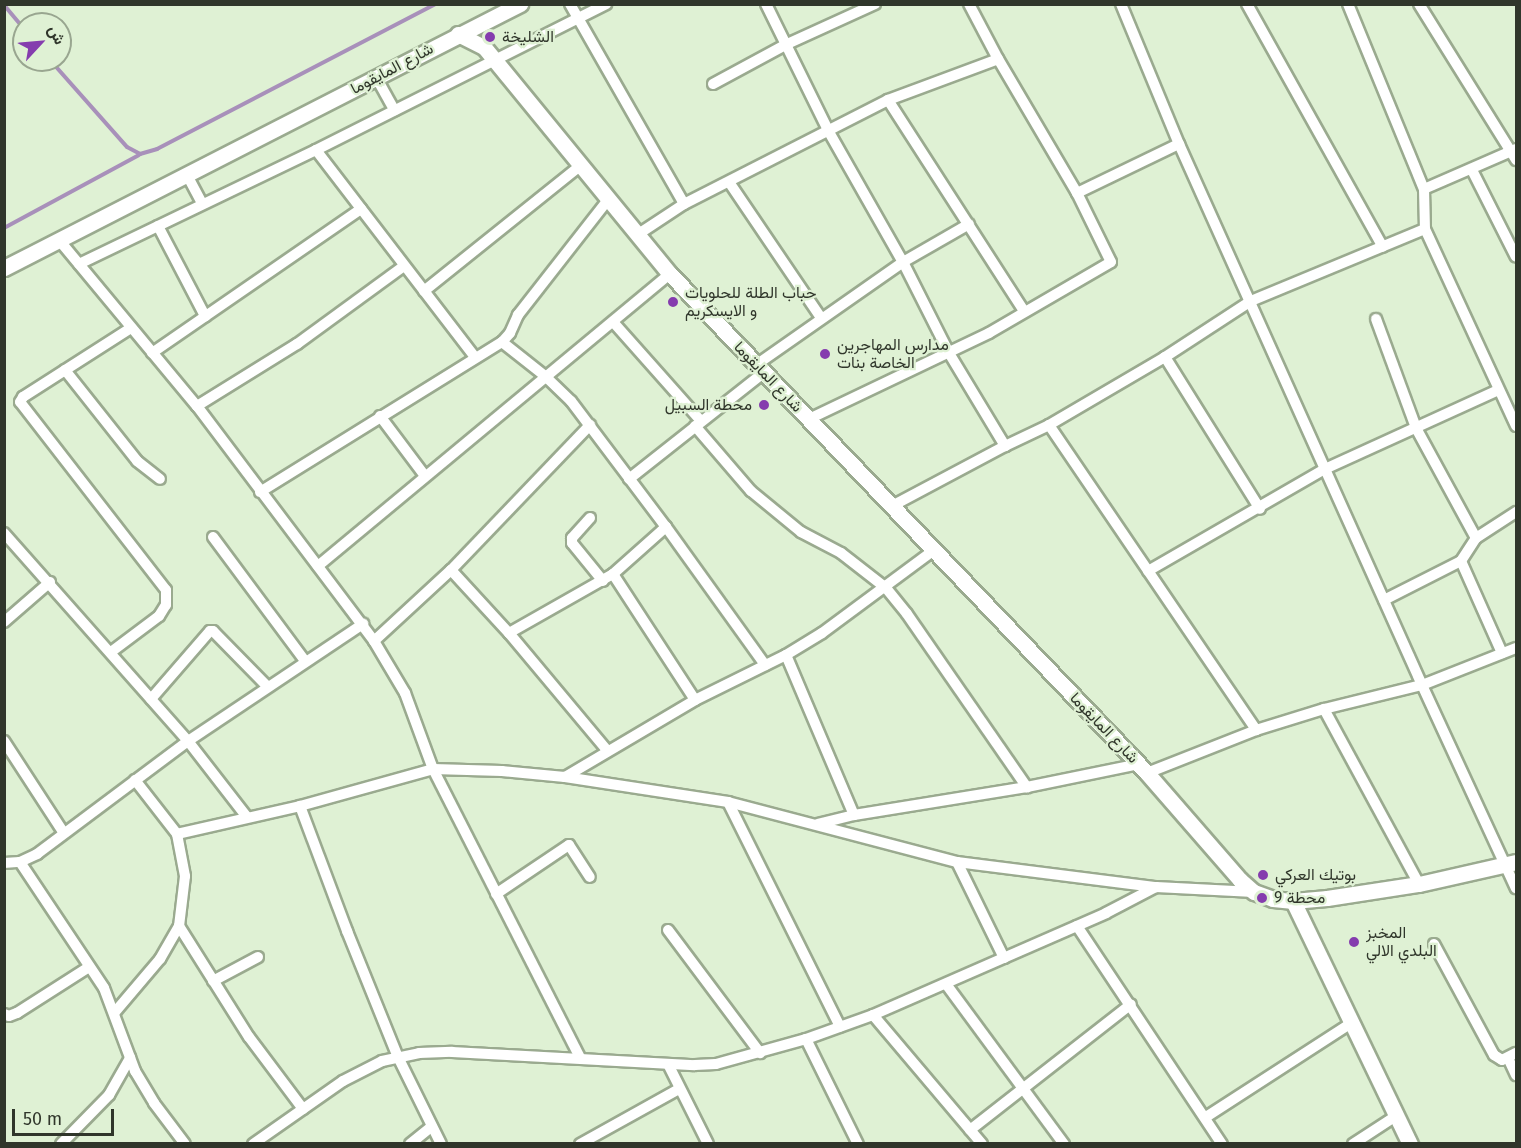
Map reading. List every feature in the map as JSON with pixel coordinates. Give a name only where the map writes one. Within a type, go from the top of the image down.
[{"type":"street","points":[[458,34],[520,4]]},
{"type":"street","points":[[570,4],[684,204]]},
{"type":"street","points":[[79,264],[316,150],[606,4]]},
{"type":"street","points":[[766,4],[829,132],[903,262],[949,353],[1005,446]]},
{"type":"street","points":[[713,84],[785,45],[875,4]]},
{"type":"street","points":[[809,419],[949,353],[1111,262],[1077,193],[998,59],[969,4]]},
{"type":"street","points":[[1121,4],[1179,144],[1422,685],[1510,863],[1516,888]]},
{"type":"street","points":[[1247,4],[1383,246]]},
{"type":"street","points":[[1348,4],[1424,189],[1425,228],[1516,426]]},
{"type":"street","points":[[1419,4],[1514,154],[1424,189]]},
{"type":"street","name":"شارع المايقوما","points":[[4,268],[458,34],[476,41],[495,59],[670,274],[1143,768],[1240,880],[1254,892],[1293,901],[1419,884],[1510,863]]},
{"type":"street","points":[[638,235],[684,204],[888,100],[998,59]]},
{"type":"street","points":[[376,77],[394,110]]},
{"type":"street","points":[[888,100],[1024,311]]},
{"type":"street","points":[[1077,193],[1179,144]]},
{"type":"street","points":[[316,150],[475,357]]},
{"type":"street","points":[[424,291],[580,166]]},
{"type":"street","points":[[1472,170],[1516,257]]},
{"type":"street","points":[[187,175],[202,203]]},
{"type":"street","points":[[729,182],[821,318]]},
{"type":"street","points":[[260,492],[501,342],[510,333],[518,315],[608,200]]},
{"type":"street","points":[[152,353],[361,209]]},
{"type":"street","points":[[629,478],[698,423],[821,318],[903,262],[969,224]]},
{"type":"street","points":[[158,226],[205,316]]},
{"type":"street","points":[[892,506],[1005,446],[1050,425],[1165,357],[1251,301],[1425,228]]},
{"type":"street","points":[[59,240],[197,406],[374,641],[405,693],[434,769],[580,1058]]},
{"type":"street","points":[[197,406],[297,344],[404,266]]},
{"type":"street","points":[[318,566],[545,376],[614,323],[670,274]]},
{"type":"street","points":[[1376,319],[1416,428],[1476,538]]},
{"type":"street","points":[[614,323],[698,423],[751,492],[801,532],[841,553],[886,588],[907,614],[1027,787]]},
{"type":"street","points":[[111,652],[159,616],[166,605],[167,598],[162,583],[20,402],[131,328]]},
{"type":"street","points":[[501,342],[545,376],[590,425],[765,665]]},
{"type":"street","points":[[1165,357],[1260,509]]},
{"type":"street","points":[[65,370],[137,461],[160,479]]},
{"type":"street","points":[[1148,571],[1260,509],[1325,469],[1498,390]]},
{"type":"street","points":[[380,416],[425,476]]},
{"type":"street","points":[[374,641],[451,570],[590,425]]},
{"type":"street","points":[[1050,425],[1256,730]]},
{"type":"street","points":[[1384,600],[1461,561],[1476,538],[1516,512]]},
{"type":"street","points":[[590,518],[572,538],[572,543],[608,578],[695,700]]},
{"type":"street","points":[[509,633],[608,578],[666,527]]},
{"type":"street","points":[[4,533],[50,582],[188,741],[246,817]]},
{"type":"street","points":[[213,537],[305,661]]},
{"type":"street","points":[[565,777],[607,750],[695,700],[786,655],[886,588],[934,550]]},
{"type":"street","points":[[1461,561],[1502,653]]},
{"type":"street","points":[[451,570],[509,633],[607,750]]},
{"type":"street","points":[[4,622],[50,582]]},
{"type":"street","points":[[4,863],[20,862],[37,854],[63,832],[188,741],[363,624]]},
{"type":"street","points":[[151,699],[210,631],[213,631],[268,687]]},
{"type":"street","points":[[818,824],[854,815],[1143,768],[1324,709],[1422,685],[1516,648]]},
{"type":"street","points":[[786,655],[854,815]]},
{"type":"street","points":[[1324,709],[1419,884]]},
{"type":"street","points":[[4,741],[63,832]]},
{"type":"street","points":[[177,834],[300,806],[434,769],[565,777],[728,802],[818,824],[898,849],[957,862],[1156,886],[1254,892]]},
{"type":"street","points":[[115,1012],[160,959],[179,926],[185,876],[177,834],[135,780]]},
{"type":"street","points":[[728,802],[840,1027]]},
{"type":"street","points":[[300,806],[398,1057],[441,1143]]},
{"type":"street","points":[[496,894],[569,844],[590,876]]},
{"type":"street","points":[[20,862],[104,988],[115,1012],[130,1058],[154,1103],[185,1143]]},
{"type":"street","points":[[957,862],[1004,958]]},
{"type":"street","points":[[253,1143],[364,1068],[398,1057],[452,1052],[668,1064],[716,1064],[760,1053],[873,1015],[1077,926],[1156,886]]},
{"type":"street","points":[[1293,901],[1350,1024],[1410,1143]]},
{"type":"street","points":[[179,926],[268,1065],[303,1109]]},
{"type":"street","points":[[1077,926],[1222,1143]]},
{"type":"street","points":[[668,930],[760,1053]]},
{"type":"street","points":[[1434,944],[1494,1055],[1498,1059],[1512,1055],[1516,1075]]},
{"type":"street","points":[[213,981],[258,957]]},
{"type":"street","points":[[4,1014],[9,1016],[17,1013],[89,967]]},
{"type":"street","points":[[946,984],[1064,1143]]},
{"type":"street","points":[[970,1130],[1131,1004]]},
{"type":"street","points":[[873,1015],[982,1143]]},
{"type":"street","points":[[1206,1117],[1350,1024]]},
{"type":"street","points":[[806,1039],[858,1143]]},
{"type":"street","points":[[61,1143],[109,1095],[130,1058]]},
{"type":"street","points":[[668,1064],[708,1143]]},
{"type":"street","points":[[579,1143],[679,1089]]},
{"type":"street","points":[[1353,1143],[1396,1116]]},
{"type":"street","points":[[410,1143],[432,1126]]},
{"type":"waterway","points":[[61,72],[127,147],[140,154],[157,149],[436,4]]},
{"type":"waterway","points":[[4,5],[12,15]]},
{"type":"waterway","points":[[4,228],[139,155]]},
{"type":"place","name":"الشليخة","points":[[490,37]]},
{"type":"place","name":"حباب الطلة للحلويات و الايسكريم","points":[[673,302]]},
{"type":"place","name":"مدارس المهاجرين الخاصة بنات","points":[[825,354]]},
{"type":"place","name":"محطة السبيل","points":[[764,405]]},
{"type":"place","name":"بوتيك العركي","points":[[1263,875]]},
{"type":"place","name":"محطة 9","points":[[1262,898]]},
{"type":"place","name":"المخبز البلدي الالي","points":[[1354,942]]}]
